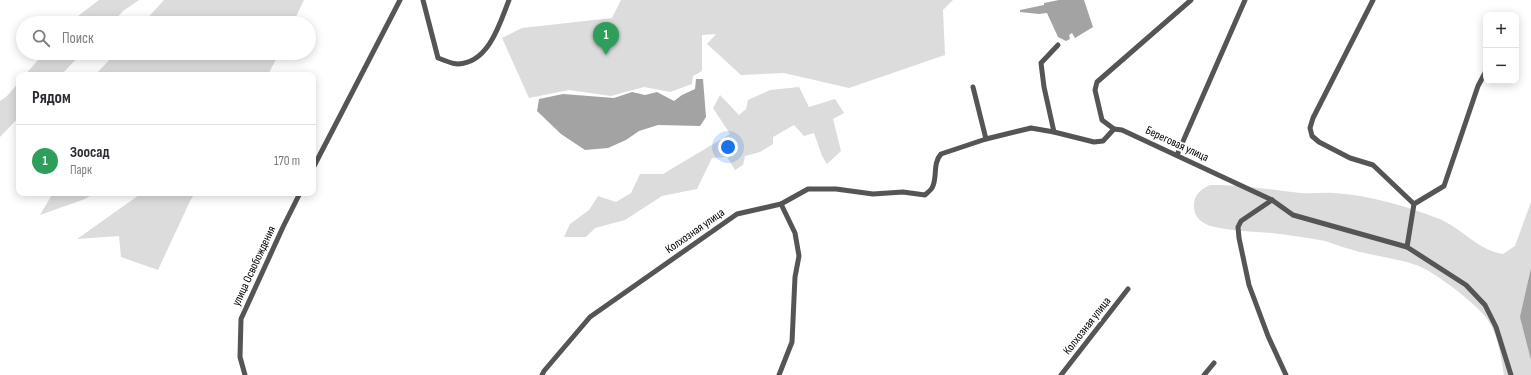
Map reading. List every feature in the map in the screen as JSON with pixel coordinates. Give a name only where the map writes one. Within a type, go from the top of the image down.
[{"type":"street","points":[[316,162],[400,0]]},
{"type":"street","points":[[423,0],[438,58],[457,64],[474,61],[488,47],[510,0]]},
{"type":"street","points":[[973,87],[986,139],[1032,128],[1094,142],[1103,141],[1114,129],[1102,120],[1095,90],[1097,82],[1191,0]]},
{"type":"street","points":[[1177,155],[1245,0]]},
{"type":"street","points":[[1373,0],[1317,111],[1310,128],[1312,136],[1319,142],[1350,158],[1373,165],[1414,204]]},
{"type":"street","points":[[1054,132],[1044,87],[1041,63],[1058,46]]},
{"type":"street","points":[[1407,247],[1414,204],[1444,186],[1478,86],[1483,77]]},
{"type":"street","name":"Береговая улица","points":[[1114,129],[1122,130],[1272,200],[1293,215],[1407,247],[1466,285],[1485,305],[1496,327],[1511,375]]},
{"type":"street","name":"Колхозная улица","points":[[542,375],[590,316],[737,214],[781,204],[808,189],[836,188],[873,194],[903,192],[925,195],[932,188],[936,163],[941,154],[986,139]]},
{"type":"street","name":"улица Освобождения","points":[[245,375],[240,357],[240,319],[298,196]]},
{"type":"street","points":[[1272,200],[1241,221],[1238,227],[1249,285],[1268,336],[1286,375]]},
{"type":"street","points":[[779,375],[792,342],[795,277],[799,256],[795,234],[781,204]]},
{"type":"street","name":"Колхозная улица","points":[[1061,375],[1128,289]]},
{"type":"street","points":[[1204,375],[1214,363]]},
{"type":"shaded area","points":[[99,0],[139,0],[118,16],[78,16]]},
{"type":"shaded area","points":[[164,0],[304,0],[296,16],[149,16]]},
{"type":"shaded area","points":[[621,0],[953,0],[943,10],[945,55],[849,88],[784,73],[741,75],[707,44],[716,34],[702,35],[702,71],[693,76],[692,84],[670,92],[644,87],[611,96],[569,90],[529,98],[502,38],[522,28],[612,18]]},
{"type":"shaded area","points":[[1059,0],[1084,0],[1093,27],[1075,38],[1072,33],[1069,35],[1070,39],[1066,41],[1058,37],[1047,13],[1039,14],[1020,12],[1020,10]]},
{"type":"shaded area","points":[[38,60],[75,60],[64,72],[28,72]]},
{"type":"shaded area","points":[[109,60],[276,60],[270,72],[98,72]]},
{"type":"shaded area","points":[[696,79],[703,79],[706,117],[700,126],[658,125],[639,131],[626,140],[608,148],[585,150],[561,134],[537,111],[539,99],[563,94],[614,98],[632,92],[645,95],[657,92],[674,101],[682,95],[695,89]]},
{"type":"shaded area","points":[[16,86],[16,120],[0,137],[0,101],[7,96]]},
{"type":"shaded area","points":[[799,87],[809,107],[835,99],[844,113],[833,119],[841,151],[827,164],[822,156],[814,133],[804,136],[794,125],[773,137],[773,144],[760,152],[745,156],[743,165],[735,170],[727,157],[712,158],[697,189],[662,196],[625,220],[595,228],[586,237],[564,237],[570,224],[589,210],[598,196],[616,202],[631,193],[640,174],[663,174],[730,134],[713,108],[720,95],[739,115],[746,109],[748,100],[770,90]]},
{"type":"shaded area","points":[[1210,185],[1244,186],[1301,193],[1347,194],[1400,205],[1446,222],[1485,248],[1503,254],[1515,246],[1531,202],[1531,375],[1504,375],[1497,339],[1483,313],[1446,282],[1427,270],[1412,264],[1360,252],[1325,241],[1280,234],[1219,228],[1208,225],[1196,215],[1194,203],[1199,192]]},
{"type":"shaded area","points":[[51,196],[90,196],[85,199],[40,215]]},
{"type":"shaded area","points":[[138,196],[193,196],[158,270],[121,257],[119,236],[77,239]]},
{"type":"shaded area","points":[[1531,268],[1531,360],[1520,317]]},
{"type":"place","name":"Зоосад","points":[[606,55]]}]
